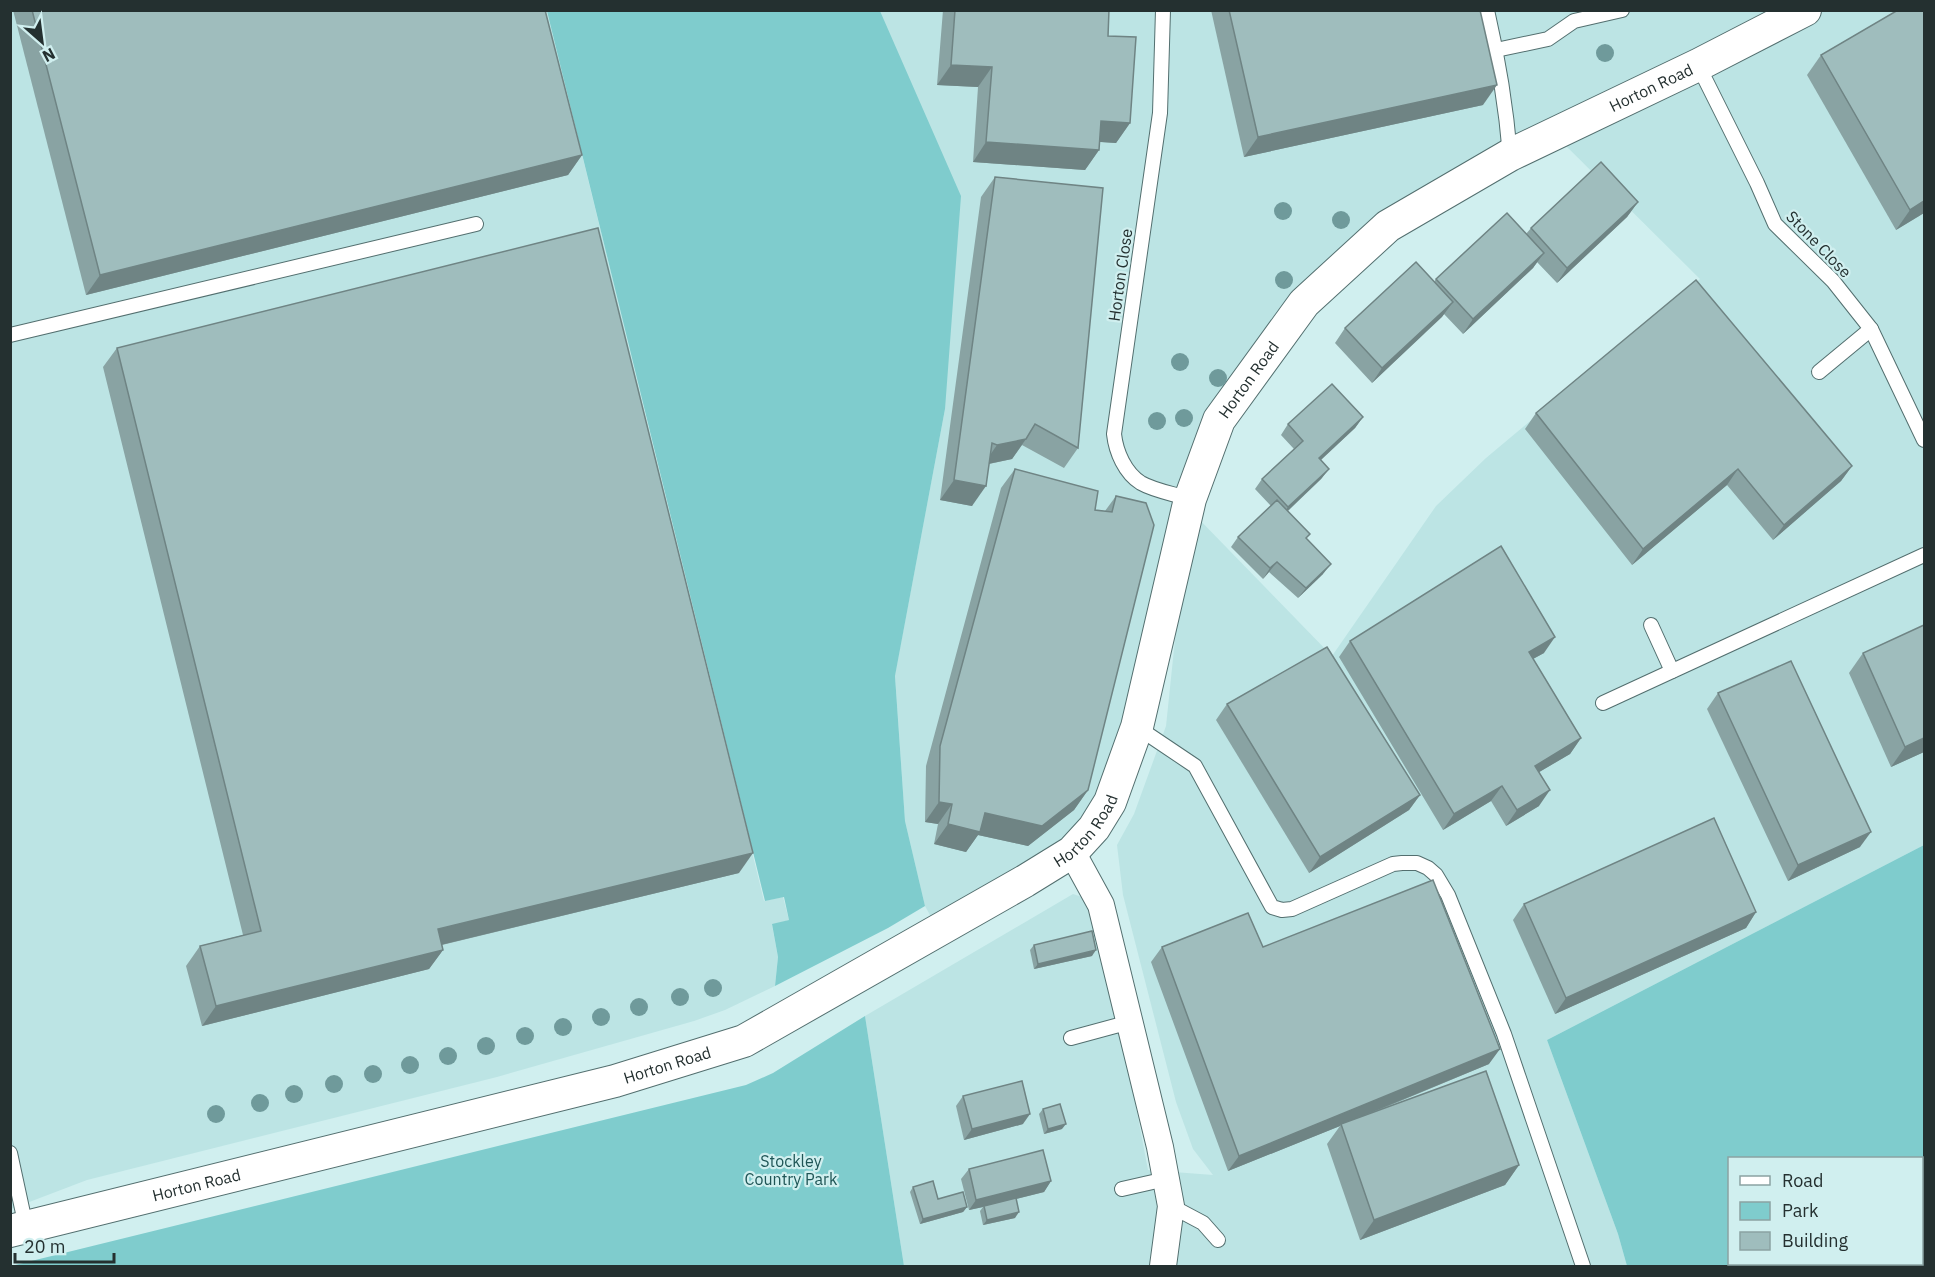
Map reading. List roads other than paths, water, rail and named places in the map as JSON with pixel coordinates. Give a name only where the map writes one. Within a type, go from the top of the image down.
[{"type":"street","name":"Horton Road","points":[[19,1229],[615,1081],[744,1041],[1072,852],[1094,828],[1110,802],[1137,727],[1190,500],[1219,420],[1304,303],[1388,226],[1510,155],[1698,65],[1805,10]]},
{"type":"street","points":[[1072,852],[1101,905],[1166,1179],[1171,1206],[1162,1266]]},
{"type":"lane","name":"Horton Close","points":[[1163,10],[1160,112],[1114,434],[1116,448],[1122,461],[1140,483],[1190,500]]},
{"type":"lane","points":[[1487,10],[1496,50],[1510,155]]},
{"type":"lane","points":[[1496,50],[1548,39],[1574,21],[1622,10]]},
{"type":"lane","name":"Stone Close","points":[[1698,65],[1775,224],[1833,281],[1871,328],[1924,440]]},
{"type":"lane","points":[[10,335],[476,224]]},
{"type":"lane","points":[[1819,372],[1871,328]]},
{"type":"lane","points":[[1603,703],[1924,555]]},
{"type":"lane","points":[[1651,625],[1672,671]]},
{"type":"lane","points":[[1137,727],[1195,766],[1272,908],[1288,910],[1393,864],[1417,863],[1436,875],[1448,895],[1504,1034],[1583,1266]]},
{"type":"lane","points":[[1071,1038],[1130,1022]]},
{"type":"lane","points":[[10,1153],[19,1229]]},
{"type":"lane","points":[[1122,1189],[1166,1179]]},
{"type":"lane","points":[[1171,1206],[1203,1223],[1218,1240]]},
{"type":"park label","name":"Stockley Country Park","points":[[791,1170]]}]
